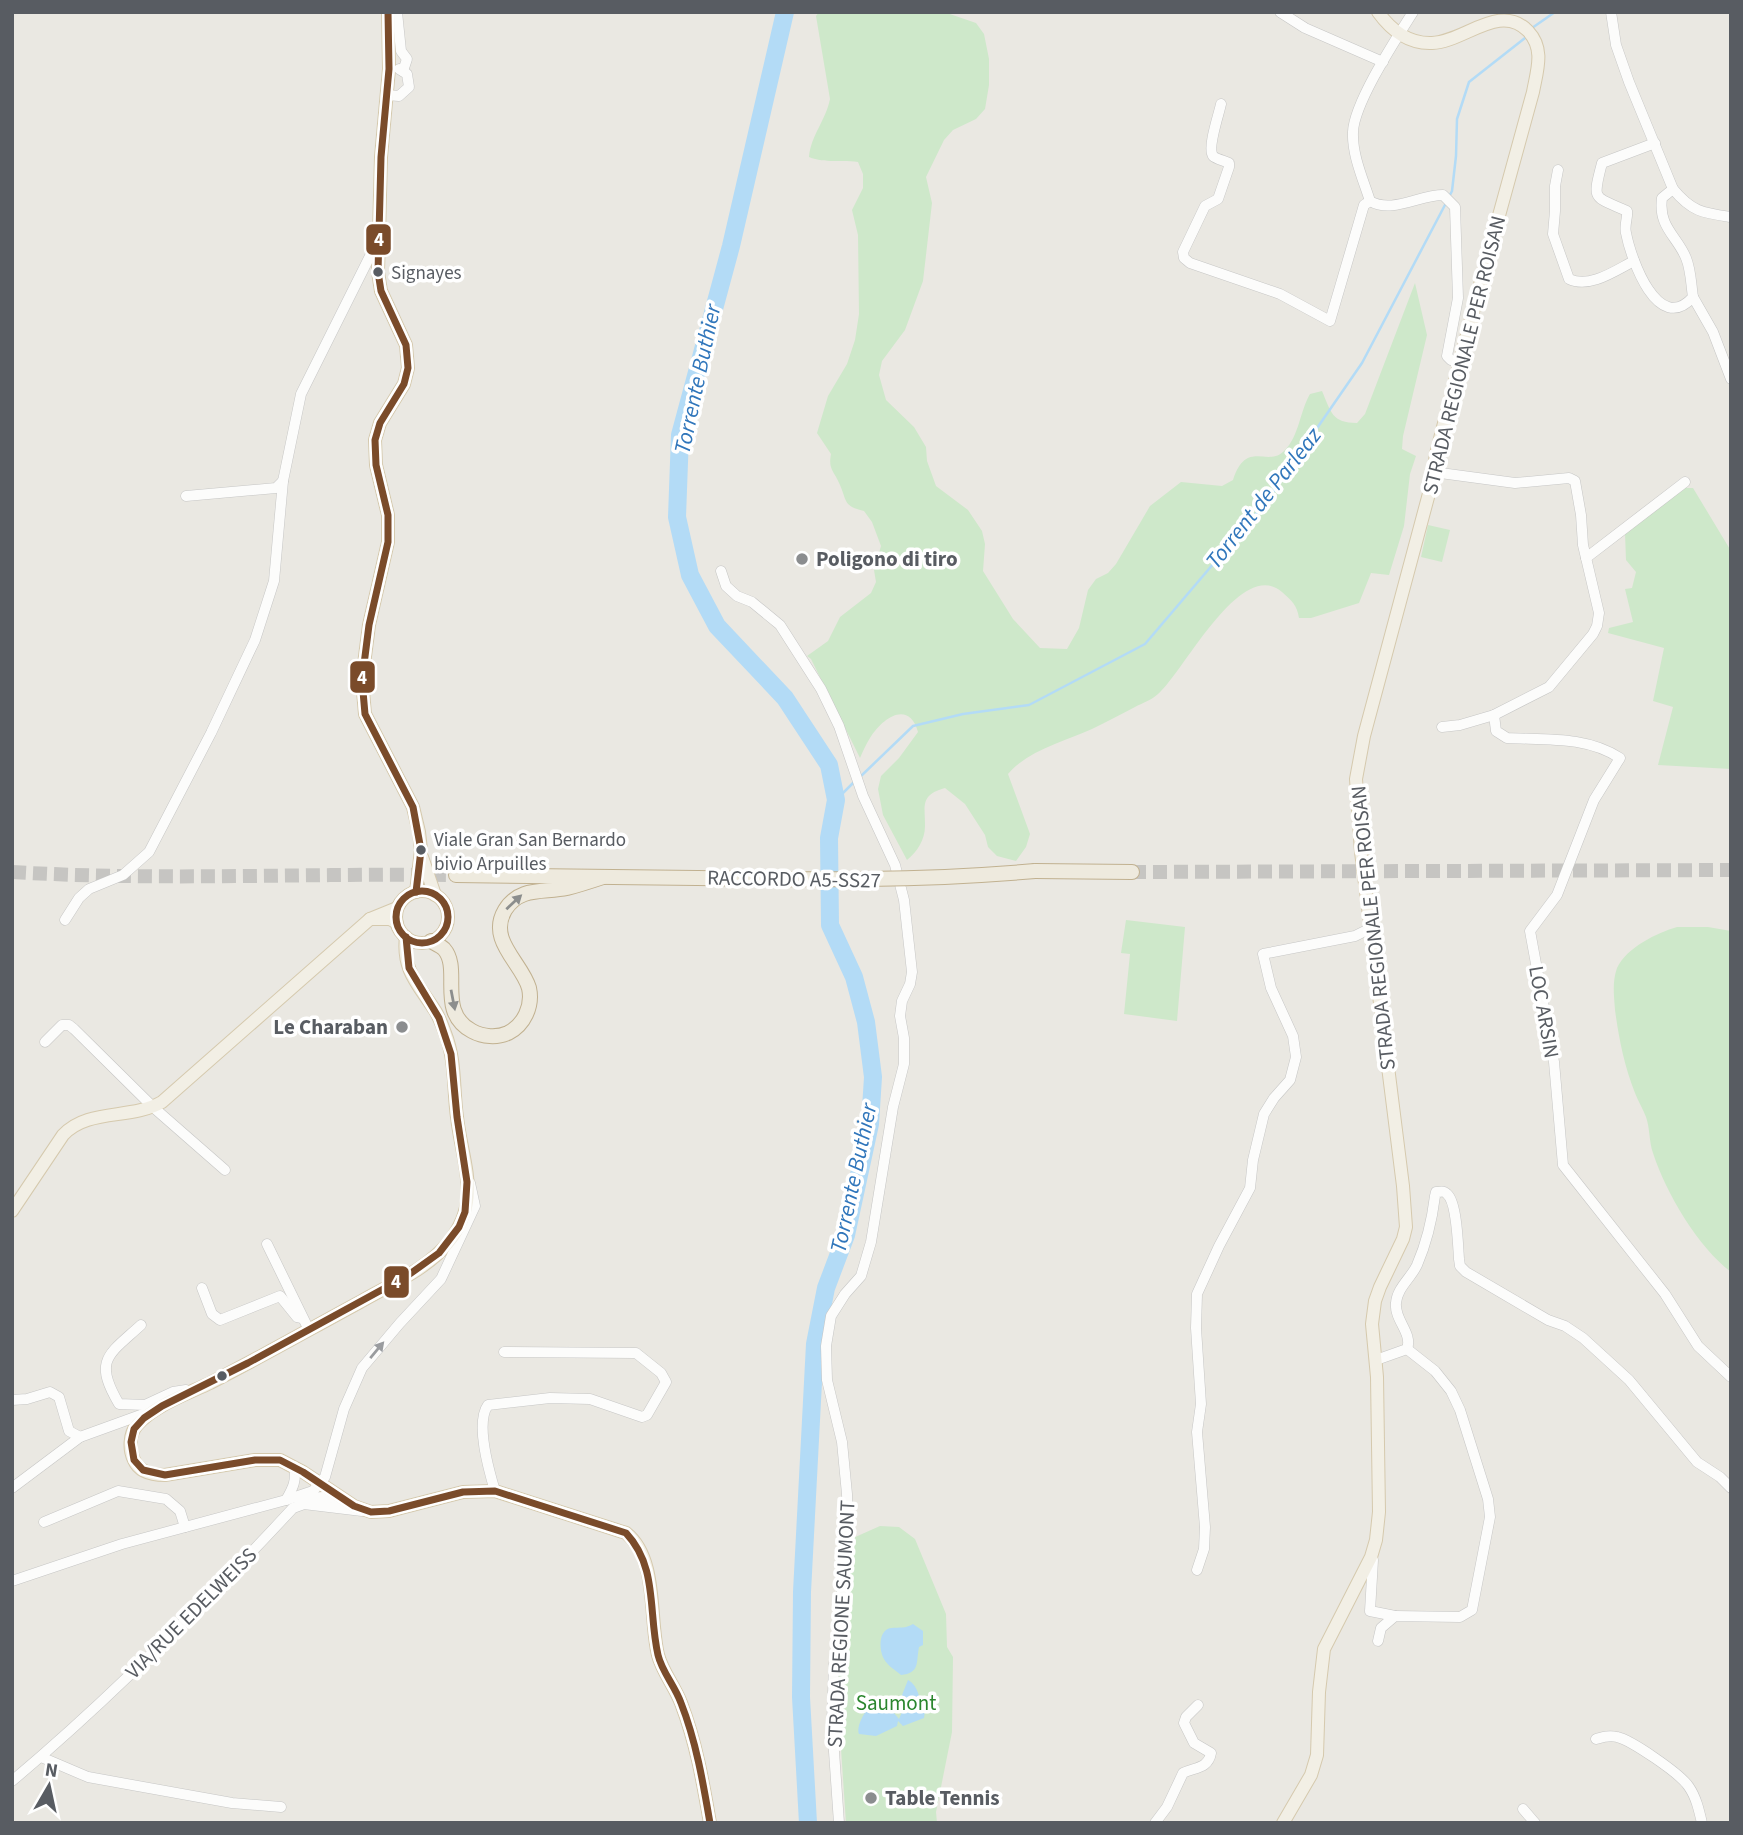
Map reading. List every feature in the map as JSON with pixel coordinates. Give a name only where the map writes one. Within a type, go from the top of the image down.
[{"type":"highway","name":"RACCORDO A5-SS27","points":[[456,875],[853,881],[1035,872],[1132,872]]},
{"type":"highway","points":[[426,942],[445,950],[450,962],[452,1006],[460,1022],[473,1031],[488,1036],[502,1036],[515,1029],[525,1018],[529,1004],[529,987],[502,939],[501,924],[504,912],[523,894],[535,890],[566,888],[603,877]]},
{"type":"main road","points":[[388,12],[389,69],[377,242],[378,272],[381,291],[406,345],[408,368],[404,384],[380,423],[375,440],[376,465],[388,515],[388,542],[369,625],[362,680],[365,714],[413,807],[421,853],[416,892]]},
{"type":"main road","points":[[1378,12],[1399,34]]},
{"type":"main road","name":"STRADA REGIONALE PER ROISAN","points":[[1283,1823],[1311,1774],[1317,1755],[1318,1692],[1324,1649],[1371,1557],[1379,1512],[1376,1360],[1372,1324],[1375,1300],[1403,1239],[1406,1208],[1356,804],[1356,779],[1364,736],[1539,63],[1536,43],[1530,33],[1505,16],[1432,43],[1399,34]]},
{"type":"main road","points":[[413,977],[413,951],[441,934],[447,923],[447,910],[435,895],[421,853]]},
{"type":"main road","points":[[12,1211],[62,1135],[73,1125],[85,1120],[153,1107],[162,1102],[337,945],[370,919],[397,908],[405,898],[416,892],[435,895]]},
{"type":"main road","points":[[397,908],[397,923]]},
{"type":"main road","points":[[370,919],[390,919],[397,923],[406,937],[406,959],[413,977],[436,1010],[453,1056],[458,1129],[469,1182],[463,1217],[448,1243],[410,1274],[159,1409],[135,1426],[130,1441],[132,1456],[136,1466],[152,1475],[269,1459],[280,1460],[294,1466],[342,1499],[371,1512],[389,1511],[463,1492],[495,1491],[619,1530],[631,1537],[639,1546],[645,1563],[658,1657],[680,1701],[696,1749],[710,1823]]},
{"type":"main road","points":[[406,937],[426,942]]},
{"type":"street","points":[[387,95],[399,96],[407,91],[410,83],[403,71],[407,59],[401,51],[397,12]]},
{"type":"street","points":[[1280,12],[1305,27],[1383,62]]},
{"type":"street","points":[[1413,12],[1360,102],[1353,132],[1353,146],[1370,201],[1381,207],[1443,195],[1453,203],[1457,213],[1458,298],[1447,356],[1460,362]]},
{"type":"street","points":[[1611,12],[1616,45],[1673,189],[1684,203],[1693,209],[1731,217]]},
{"type":"street","points":[[389,69],[403,71]]},
{"type":"street","points":[[1221,104],[1211,153],[1215,158],[1229,163],[1229,167],[1218,200],[1205,206],[1183,252],[1184,258],[1190,263],[1280,293],[1329,321],[1364,205],[1370,201]]},
{"type":"street","points":[[1655,143],[1602,163],[1595,186],[1597,197],[1627,211],[1626,232],[1634,261],[1656,302],[1667,307],[1682,306],[1693,297]]},
{"type":"street","points":[[1558,170],[1553,234],[1569,279],[1578,282],[1596,280],[1634,261]]},
{"type":"street","points":[[1673,189],[1662,198],[1662,213],[1668,233],[1686,259],[1693,297],[1713,332],[1731,379]]},
{"type":"street","points":[[65,920],[79,898],[89,889],[123,875],[149,852],[211,733],[255,640],[274,581],[283,481],[301,394],[377,242]]},
{"type":"street","points":[[1433,472],[1515,483],[1569,478],[1575,481],[1586,558],[1599,613],[1597,626],[1549,687],[1494,715],[1442,727]]},
{"type":"street","points":[[186,496],[276,488],[283,481]]},
{"type":"street","points":[[1586,558],[1685,482]]},
{"type":"street","name":"STRADA REGIONE SAUMONT","points":[[721,571],[726,586],[737,596],[752,602],[780,625],[821,689],[848,752],[863,796],[895,865],[904,900],[912,972],[901,1009],[904,1064],[892,1107],[868,1253],[861,1276],[845,1294],[831,1317],[826,1346],[827,1380],[842,1442],[847,1494],[848,1537],[834,1665],[832,1723],[839,1823]]},
{"type":"street","name":"LOC ARSIN","points":[[1494,715],[1496,731],[1507,738],[1586,743],[1603,747],[1620,758],[1594,800],[1557,895],[1530,931],[1554,1062],[1563,1165],[1665,1294],[1698,1346],[1731,1377]]},
{"type":"street","points":[[1197,1570],[1205,1538],[1197,1432],[1201,1404],[1197,1294],[1219,1245],[1250,1188],[1253,1160],[1264,1114],[1290,1080],[1296,1057],[1293,1036],[1271,988],[1263,954],[1354,936],[1371,928]]},
{"type":"street","points":[[45,1042],[62,1025],[69,1025],[153,1107],[225,1170]]},
{"type":"street","points":[[12,1581],[122,1544],[286,1500],[313,1490],[320,1484],[325,1477],[344,1409],[362,1368],[400,1322],[442,1279],[475,1206],[474,1192],[469,1182]]},
{"type":"street","points":[[1407,1349],[1408,1338],[1398,1321],[1395,1302],[1416,1266],[1430,1230],[1434,1196],[1441,1191],[1446,1193],[1452,1202],[1460,1266],[1466,1272],[1583,1338],[1629,1380],[1697,1462],[1731,1488]]},
{"type":"street","points":[[267,1244],[309,1330]]},
{"type":"street","points":[[202,1288],[212,1314],[220,1320],[280,1296],[297,1317],[302,1318]]},
{"type":"street","points":[[141,1325],[115,1348],[106,1360],[106,1381],[119,1404],[145,1405],[173,1392],[201,1387]]},
{"type":"street","points":[[1376,1360],[1407,1349]]},
{"type":"street","points":[[1371,1557],[1373,1568],[1370,1611],[1395,1616],[1460,1617],[1472,1610],[1490,1517],[1488,1499],[1460,1410],[1451,1391],[1435,1371],[1407,1349]]},
{"type":"street","points":[[495,1491],[484,1435],[484,1411],[488,1405],[550,1398],[590,1399],[642,1417],[647,1415],[666,1382],[661,1373],[636,1353],[504,1352]]},
{"type":"street","points":[[12,1400],[27,1399],[50,1392],[60,1397],[69,1431],[80,1437]]},
{"type":"street","points":[[12,1488],[80,1437],[159,1409]]},
{"type":"street","points":[[286,1500],[296,1476],[294,1466]]},
{"type":"street","points":[[44,1521],[118,1492],[166,1499],[180,1511],[185,1527]]},
{"type":"street","points":[[286,1500],[323,1497],[342,1499]]},
{"type":"street","name":"VIA/RUE EDELWEISS","points":[[12,1781],[162,1645],[293,1508],[304,1504],[371,1512]]},
{"type":"street","points":[[1378,1641],[1381,1628],[1395,1616]]},
{"type":"street","points":[[1156,1823],[1183,1773],[1204,1767],[1210,1759],[1211,1754],[1194,1744],[1184,1723],[1186,1717],[1198,1705]]},
{"type":"street","points":[[1596,1739],[1608,1735],[1620,1737],[1675,1773],[1687,1783],[1694,1795],[1702,1823]]},
{"type":"street","points":[[41,1757],[88,1777],[232,1803],[281,1807]]},
{"type":"street","points":[[1523,1810],[1535,1823]]},
{"type":"green space","points":[[819,12],[944,12],[976,23],[984,34],[989,59],[985,109],[976,119],[953,130],[944,140],[926,177],[932,203],[923,281],[905,330],[882,361],[879,375],[886,400],[914,427],[926,447],[927,461],[936,486],[968,510],[982,531],[985,544],[983,571],[1013,619],[1040,648],[1067,649],[1079,628],[1088,590],[1096,579],[1108,573],[1116,564],[1150,506],[1181,482],[1222,486],[1233,480],[1245,460],[1278,455],[1290,444],[1310,394],[1322,391],[1330,410],[1337,418],[1357,423],[1365,414],[1415,283],[1427,335],[1403,436],[1402,449],[1416,456],[1410,474],[1404,526],[1389,575],[1371,573],[1359,603],[1311,618],[1299,618],[1294,604],[1282,592],[1266,585],[1249,590],[1231,603],[1214,622],[1156,696],[1025,759],[1008,774],[1030,834],[1026,847],[1016,861],[997,856],[988,847],[985,835],[965,804],[945,788],[928,798],[924,836],[907,860],[883,815],[878,789],[881,776],[899,758],[918,732],[914,722],[909,716],[902,714],[889,718],[875,730],[860,758],[811,659],[807,656],[828,641],[840,617],[871,593],[876,582],[874,570],[881,546],[872,522],[864,511],[847,502],[831,467],[831,454],[817,433],[828,396],[847,364],[855,340],[859,314],[858,235],[852,210],[863,188],[863,174],[858,162],[809,157],[830,99],[816,16]]},
{"type":"green space","points":[[1681,488],[1693,488],[1731,551],[1731,769],[1658,765],[1673,707],[1653,701],[1664,648],[1608,633],[1609,628],[1633,622],[1625,589],[1632,588],[1636,572],[1626,560],[1625,533]]},
{"type":"green space","points":[[1428,525],[1450,530],[1442,562],[1421,557]]},
{"type":"green space","points":[[1126,920],[1185,927],[1177,1021],[1124,1014],[1130,954],[1121,953]]},
{"type":"green space","points":[[1677,927],[1708,927],[1731,931],[1731,1272],[1695,1234],[1666,1185],[1652,1149],[1646,1117],[1636,1096],[1622,1052],[1617,1021],[1614,984],[1617,968],[1622,960],[1643,942]]},
{"type":"green space","name":"Saumont","points":[[880,1526],[899,1527],[915,1539],[946,1614],[947,1647],[953,1657],[952,1732],[936,1812],[937,1823],[846,1823],[837,1689],[853,1538]]},
{"type":"water","points":[[913,1624],[923,1631],[923,1645],[919,1647],[914,1669],[901,1675],[884,1659],[881,1651],[882,1636],[891,1628]]},
{"type":"water","points":[[908,1680],[918,1694],[925,1711],[924,1718],[903,1726],[898,1721],[897,1726],[876,1736],[859,1734],[862,1718],[872,1705],[894,1713],[899,1719],[905,1705],[902,1695]]},
{"type":"waterway","name":"Torrente Buthier","points":[[785,12],[731,246],[680,435],[677,517],[690,575],[717,626],[785,698],[829,765],[836,800],[829,838],[830,925],[854,977],[866,1022],[873,1077],[870,1124],[846,1235],[826,1288],[815,1344],[802,1592],[801,1697],[808,1823]]},
{"type":"waterway","name":"Torrent de Parleaz","points":[[1532,28],[1555,12]]},
{"type":"waterway","name":"Torrent de Parleaz","points":[[1449,197],[1456,156],[1457,119],[1469,82],[1525,38]]},
{"type":"waterway","name":"Torrent de Parleaz","points":[[860,777],[913,726],[963,714],[1029,705],[1145,644],[1266,502],[1362,363],[1446,203]]},
{"type":"waterway","name":"Torrent de Parleaz","points":[[836,800],[855,781]]},
{"type":"tunnel","points":[[1132,872],[1731,870]]},
{"type":"tunnel","points":[[12,872],[179,876],[456,875]]},
{"type":"transit line","name":"4","points":[[388,12],[389,69],[381,157],[378,272],[381,291],[406,345],[408,368],[404,384],[380,423],[375,440],[376,465],[388,515],[388,542],[369,625],[362,680],[365,714],[413,807],[421,850],[416,892]]},
{"type":"transit line","name":"4","points":[[422,891],[432,893],[440,899],[446,907],[448,917],[446,927],[440,935],[432,941],[422,943],[412,941],[404,935],[398,927],[396,917],[398,907],[404,899],[412,893],[422,891]]},
{"type":"transit line","name":"4","points":[[406,937],[409,968],[439,1018],[451,1054],[467,1182],[465,1212],[459,1227],[439,1253],[407,1276],[144,1418],[134,1429],[131,1442],[134,1460],[143,1470],[165,1475],[255,1460],[280,1460],[354,1506],[371,1512],[389,1511],[463,1492],[495,1491],[626,1533],[636,1546],[648,1575],[658,1655],[691,1732],[710,1823]]},
{"type":"place","name":"Signayes","points":[[378,272]]},
{"type":"place","name":"Poligono di tiro","points":[[802,559]]},
{"type":"place","name":"Viale Gran San Bernardo bivio Arpuilles","points":[[421,850]]},
{"type":"place","name":"Le Charaban","points":[[402,1027]]},
{"type":"place","name":"Table Tennis","points":[[871,1798]]}]
